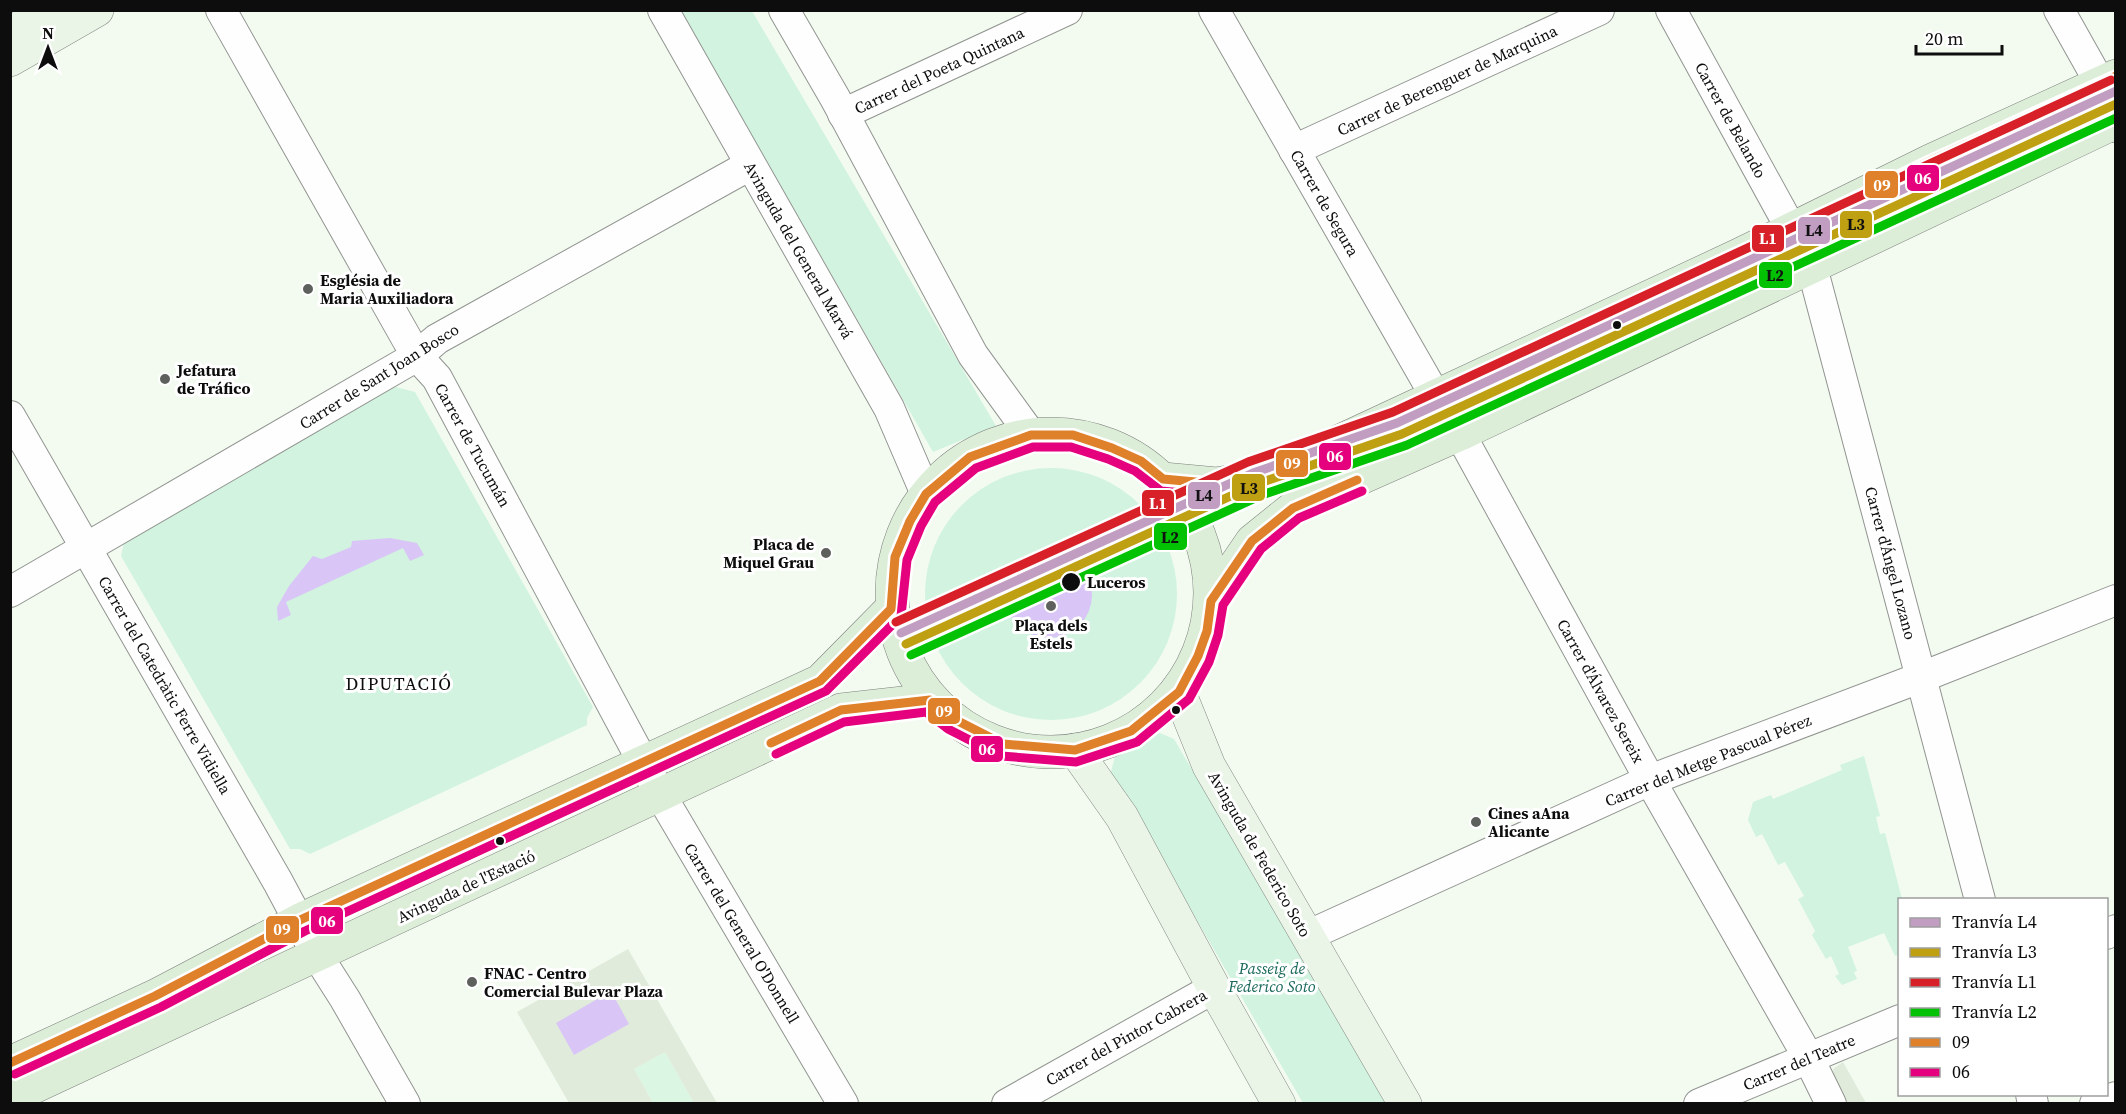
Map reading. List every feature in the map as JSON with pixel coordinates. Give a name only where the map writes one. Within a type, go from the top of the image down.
[{"type":"main road","points":[[1163,479],[1217,484],[1266,475],[1791,230],[1930,161],[2108,80]]},
{"type":"main road","points":[[1211,601],[1252,541],[1293,508],[1460,434],[2115,124]]},
{"type":"main road","points":[[1031,435],[1073,435],[1141,461],[1163,479],[1192,516],[1209,566],[1211,601],[1207,631],[1198,656],[1179,692],[1131,731],[1075,750],[1003,744],[954,719],[930,700],[910,677],[896,646],[891,609],[895,556],[910,521],[926,494],[970,457],[1031,435]]},
{"type":"main road","points":[[10,1063],[155,996],[300,920],[820,681],[891,609]]},
{"type":"main road","name":"Avinguda de l'Estació","points":[[10,1098],[841,710],[930,700]]},
{"type":"street","points":[[10,33],[49,10]]},
{"type":"street","points":[[10,60],[97,10]]},
{"type":"street","name":"Carrer de Tucumán","points":[[221,10],[417,356],[437,378],[644,761]]},
{"type":"street","name":"Avinguda del General Marvá","points":[[663,10],[889,408],[926,494]]},
{"type":"street","points":[[784,10],[974,355],[1031,435]]},
{"type":"street","name":"Carrer del Poeta Quintana","points":[[843,114],[1068,10]]},
{"type":"street","name":"Carrer de Segura","points":[[1214,10],[1436,397]]},
{"type":"street","name":"Carrer de Berenguer de Marquina","points":[[1294,150],[1599,10]]},
{"type":"street","name":"Carrer de Belando","points":[[1671,10],[1791,230]]},
{"type":"street","points":[[2059,10],[2108,80],[2115,124]]},
{"type":"street","name":"Carrer de Sant Joan Bosco","points":[[10,592],[88,549],[417,356],[437,339],[750,165]]},
{"type":"street","name":"Carrer d'Ángel Lozano","points":[[1791,230],[1812,267],[1979,898]]},
{"type":"street","points":[[1460,434],[1474,403],[1495,369]]},
{"type":"street","name":"Carrer del Catedràtic Ferre Vidiella","points":[[10,416],[300,920],[317,955],[405,1104]]},
{"type":"street","name":"Carrer d'Álvarez Sereix","points":[[1460,434],[1650,780],[1809,1058],[1831,1104]]},
{"type":"street","name":"Carrer del Metge Pascual Pérez","points":[[1307,936],[1650,780],[1922,677],[2115,600]]},
{"type":"street","name":"Avinguda de Federico Soto","points":[[1179,692],[1209,766],[1405,1104]]},
{"type":"street","points":[[1075,750],[1119,811],[1279,1104]]},
{"type":"street","name":"Carrer del General O'Donnell","points":[[644,761],[660,794],[843,1104]]},
{"type":"street","name":"Carrer del Pintor Cabrera","points":[[1007,1104],[1214,988]]},
{"type":"street","name":"Carrer del Teatre","points":[[1699,1104],[1898,1020]]},
{"type":"street","points":[[2095,1104],[2115,1097]]},
{"type":"green space","points":[[681,11],[752,11],[996,426],[933,452]]},
{"type":"green space","points":[[392,386],[415,392],[593,707],[587,718],[587,725],[310,854],[300,849],[290,849],[121,556],[125,538]]},
{"type":"green space","name":"Plaça dels Estels","points":[[1039,468],[1063,468],[1088,473],[1111,483],[1131,496],[1149,514],[1162,534],[1172,557],[1177,594],[1175,619],[1168,642],[1149,674],[1131,692],[1111,705],[1088,715],[1063,720],[1039,720],[1014,715],[991,705],[971,692],[953,674],[940,654],[930,631],[925,606],[925,582],[930,557],[940,534],[953,514],[971,496],[991,483],[1014,473]]},
{"type":"green space","name":"Passeig de Federico Soto","points":[[1160,733],[1174,739],[1385,1103],[1303,1103],[1111,772],[1115,756],[1136,740]]},
{"type":"green space","points":[[1864,756],[1880,816],[1876,817],[1880,834],[1885,833],[1902,898],[1898,898],[1898,955],[1895,956],[1884,933],[1848,947],[1857,971],[1854,972],[1857,979],[1842,985],[1835,976],[1839,974],[1831,956],[1826,959],[1812,935],[1815,931],[1798,899],[1804,896],[1785,862],[1778,865],[1762,834],[1756,837],[1748,820],[1753,802],[1771,795],[1773,799],[1842,770],[1840,765]]},
{"type":"shaded area","points":[[390,538],[417,543],[424,555],[410,561],[403,548],[286,602],[291,615],[278,621],[277,607],[289,586],[313,556],[322,559],[351,547],[352,541]]},
{"type":"shaded area","points":[[1049,552],[1065,556],[1079,565],[1088,579],[1092,595],[1088,611],[1079,625],[1065,634],[1049,638],[1033,634],[1019,625],[1010,611],[1006,595],[1010,579],[1019,565],[1033,556]]},
{"type":"shaded area","points":[[628,949],[717,1103],[694,1103],[665,1052],[634,1069],[653,1103],[569,1103],[517,1012]]},
{"type":"shaded area","points":[[611,991],[629,1024],[574,1055],[556,1023]]},
{"type":"shaded area","points":[[665,1052],[694,1103],[653,1103],[634,1069]]},
{"type":"shaded area","points":[[1843,1062],[1866,1103],[1845,1103],[1834,1081],[1833,1069]]},
{"type":"tram line","name":"L1","points":[[896,622],[1248,462],[1393,412],[2111,80]]},
{"type":"tram line","name":"L4","points":[[901,633],[1253,473],[1397,423],[2116,91]]},
{"type":"tram line","name":"L3","points":[[906,644],[1257,484],[1402,434],[2116,104]]},
{"type":"tram line","name":"L2","points":[[911,655],[1262,495],[1407,445],[2116,118]]},
{"type":"transit line","name":"09","points":[[10,1063],[155,996],[300,920],[820,681],[891,609],[895,557],[910,521],[926,494],[970,457],[1031,435],[1073,435],[1141,461],[1163,479],[1217,484],[1267,475],[1739,255],[1930,161],[2116,76]]},
{"type":"transit line","name":"06","points":[[15,1074],[161,1007],[305,931],[826,691],[901,616],[907,560],[921,526],[935,502],[976,468],[1033,447],[1071,447],[1135,471],[1161,491],[1217,496],[1271,486],[1744,266],[1935,172],[2116,89]]},
{"type":"transit line","name":"09","points":[[771,743],[841,710],[930,700],[954,719],[1003,744],[1075,750],[1131,731],[1179,692],[1198,656],[1207,631],[1211,601],[1252,541],[1293,508],[1357,480]]},
{"type":"transit line","name":"06","points":[[776,754],[844,722],[926,712],[948,729],[1001,756],[1076,762],[1137,742],[1189,699],[1209,662],[1218,635],[1223,605],[1261,549],[1299,518],[1362,491]]},
{"type":"place","name":"Església de Maria Auxiliadora","points":[[308,289]]},
{"type":"place","name":"Jefatura de Tráfico","points":[[165,379]]},
{"type":"place","name":"Placa de Miquel Grau","points":[[826,553]]},
{"type":"place","name":"Luceros","points":[[1071,582]]},
{"type":"place","name":"Plaça dels Estels","points":[[1051,606]]},
{"type":"place","name":"Cines aAna Alicante","points":[[1476,822]]},
{"type":"place","name":"FNAC - Centro Comercial Bulevar Plaza","points":[[472,982]]},
{"type":"district","name":"DIPUTACIÓ","points":[[399,684]]}]
